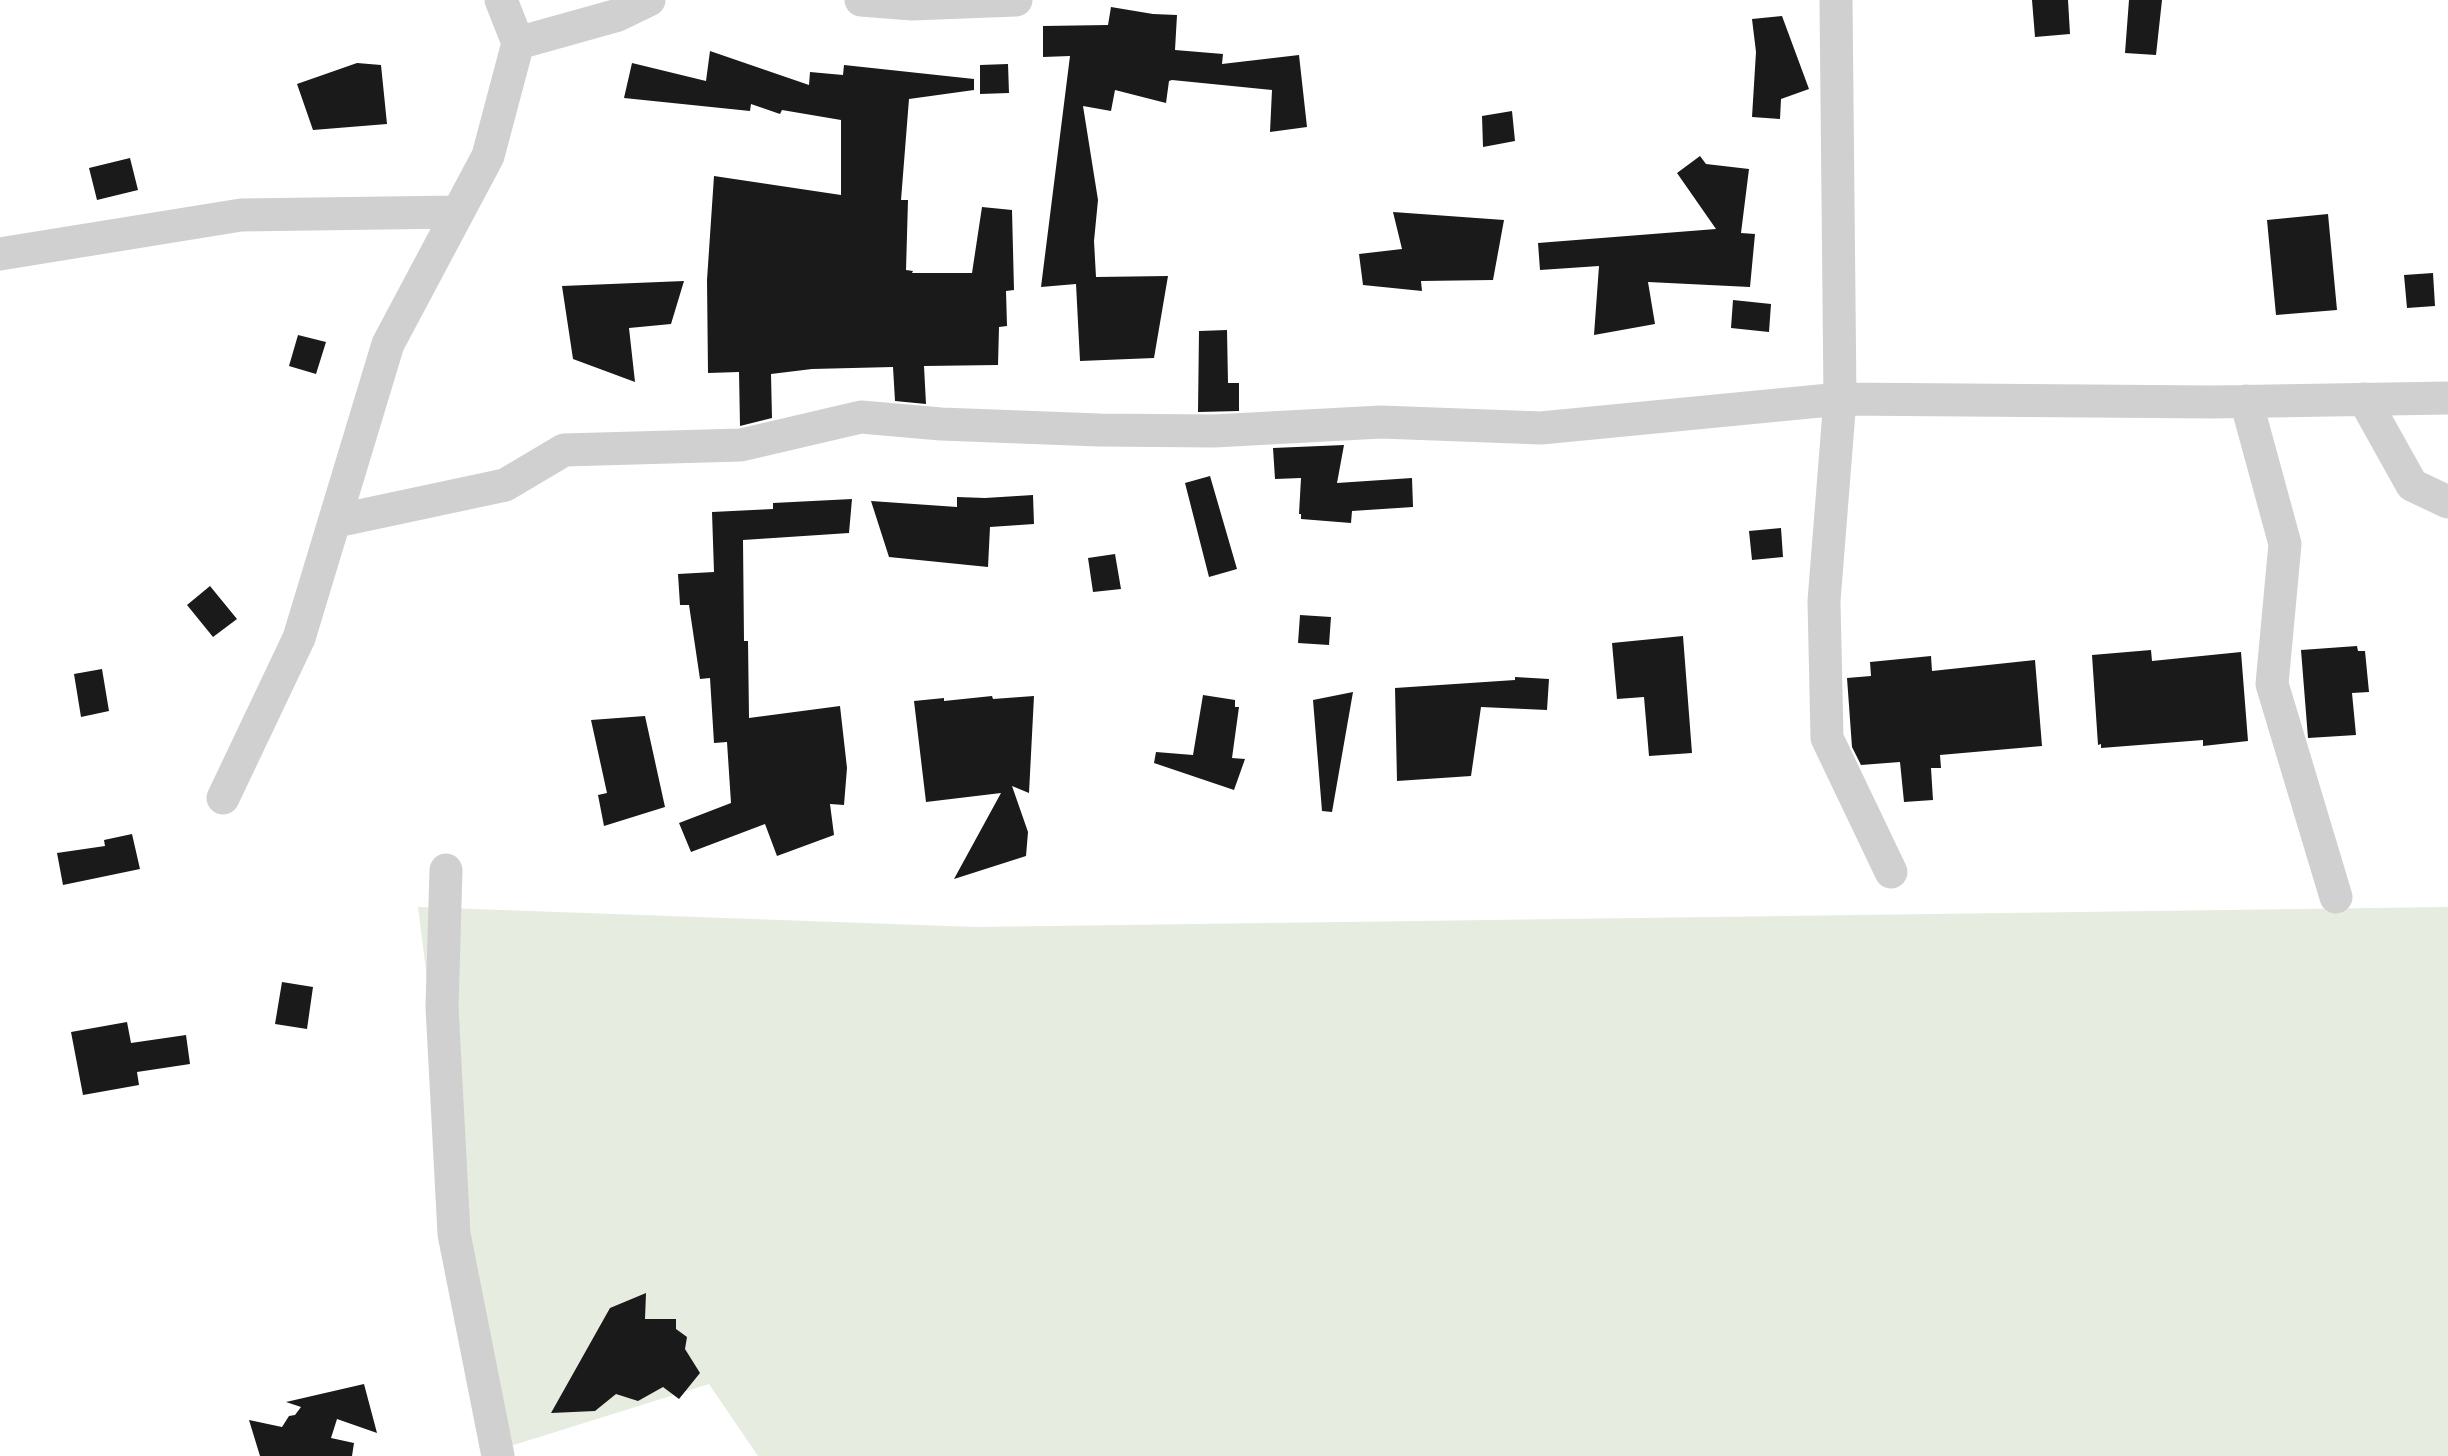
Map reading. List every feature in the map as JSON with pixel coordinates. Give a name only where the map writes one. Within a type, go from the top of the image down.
[{"type":"street","points":[[223,798],[299,638],[388,344],[488,156],[518,43],[501,0]]},
{"type":"street","points":[[518,43],[618,15],[650,0]]},
{"type":"street","points":[[861,0],[912,4],[1016,0]]},
{"type":"street","points":[[1836,0],[1840,399],[1824,601],[1827,738],[1891,872]]},
{"type":"street","points":[[0,254],[241,215],[457,212]]},
{"type":"street","points":[[336,521],[505,485],[564,450],[741,445],[861,417],[941,424],[1099,430],[1214,431],[1381,422],[1541,428],[1840,399],[2246,401],[2448,398]]},
{"type":"street","points":[[2364,399],[2412,485],[2448,502]]},
{"type":"street","points":[[2246,401],[2285,544],[2272,684],[2336,897]]},
{"type":"street","points":[[446,870],[442,1007],[454,1234],[498,1456]]},
{"type":"shaded area","points":[[418,907],[975,927],[2448,907],[2448,1456],[758,1456],[709,1384],[504,1448],[445,1122]]},
{"type":"building","points":[[2032,0],[2068,0],[2070,34],[2035,37]]},
{"type":"building","points":[[2129,0],[2162,0],[2156,55],[2125,53]]},
{"type":"building","points":[[1111,7],[1153,14],[1177,15],[1175,50],[1223,54],[1222,64],[1299,55],[1307,127],[1270,132],[1272,90],[1172,80],[1169,81],[1166,103],[1115,90],[1111,111],[1083,106],[1098,200],[1094,241],[1096,277],[1168,276],[1154,358],[1080,361],[1076,284],[1041,287],[1070,56],[1043,57],[1043,26],[1108,25]]},
{"type":"building","points":[[1782,16],[1809,89],[1781,99],[1780,119],[1752,117],[1756,52],[1752,19]]},
{"type":"building","points":[[710,51],[809,85],[810,72],[843,75],[844,65],[974,79],[974,90],[909,99],[901,200],[908,200],[906,270],[913,271],[912,273],[972,273],[982,207],[1012,210],[1014,290],[1006,291],[1007,326],[999,327],[998,365],[924,366],[926,404],[895,401],[893,367],[812,369],[771,374],[772,418],[740,426],[739,372],[708,373],[707,280],[714,176],[841,195],[841,120],[782,110],[780,114],[751,104],[750,111],[624,98],[632,63],[706,81]]},
{"type":"building","points":[[357,63],[381,65],[387,124],[313,130],[297,84]]},
{"type":"building","points":[[1008,64],[1009,93],[980,94],[980,65]]},
{"type":"building","points":[[1512,111],[1515,141],[1483,147],[1482,116]]},
{"type":"building","points":[[1700,156],[1706,164],[1749,169],[1741,233],[1755,234],[1750,287],[1648,282],[1655,324],[1594,335],[1599,266],[1540,270],[1538,243],[1716,229],[1677,173]]},
{"type":"building","points":[[130,158],[138,190],[97,200],[89,168]]},
{"type":"building","points":[[1393,212],[1504,220],[1493,280],[1421,281],[1422,291],[1363,285],[1359,254],[1402,249]]},
{"type":"building","points":[[2328,214],[2337,310],[2276,315],[2267,220]]},
{"type":"building","points":[[2433,273],[2435,306],[2407,308],[2404,275]]},
{"type":"building","points":[[684,281],[671,324],[629,328],[635,382],[573,359],[562,286]]},
{"type":"building","points":[[1733,300],[1771,304],[1769,332],[1731,328]]},
{"type":"building","points":[[1227,330],[1228,383],[1239,383],[1239,411],[1198,412],[1199,331]]},
{"type":"building","points":[[298,335],[326,342],[316,374],[289,366]]},
{"type":"building","points":[[1344,445],[1337,483],[1412,478],[1413,507],[1352,511],[1351,523],[1301,519],[1301,514],[1299,514],[1301,478],[1275,479],[1273,448]]},
{"type":"building","points":[[1210,476],[1237,569],[1209,577],[1185,483]]},
{"type":"building","points":[[1033,495],[1034,524],[990,527],[988,567],[889,557],[871,501],[957,507],[957,497]]},
{"type":"building","points":[[852,499],[849,533],[743,540],[744,641],[748,641],[749,718],[840,706],[847,768],[844,805],[830,804],[834,835],[777,856],[765,824],[691,852],[679,823],[731,803],[727,742],[714,743],[710,678],[700,679],[689,605],[680,605],[678,574],[714,572],[712,512],[773,509],[773,503]]},
{"type":"building","points":[[1781,528],[1783,557],[1752,560],[1749,531]]},
{"type":"building","points":[[1115,554],[1121,589],[1093,592],[1088,558]]},
{"type":"building","points":[[210,586],[237,619],[213,637],[187,605]]},
{"type":"building","points":[[1300,615],[1331,617],[1329,645],[1298,643]]},
{"type":"building","points":[[1683,636],[1692,753],[1649,756],[1644,697],[1617,699],[1612,643]]},
{"type":"building","points":[[2357,646],[2358,651],[2365,651],[2369,692],[2352,693],[2356,735],[2308,738],[2301,650]]},
{"type":"building","points":[[2151,650],[2152,661],[2241,652],[2248,741],[2203,746],[2203,740],[2101,748],[2101,744],[2098,745],[2092,655]]},
{"type":"building","points":[[1931,656],[1932,671],[2035,660],[2042,746],[1940,755],[1941,768],[1931,768],[1933,800],[1904,802],[1900,762],[1861,765],[1852,747],[1847,678],[1871,676],[1870,662]]},
{"type":"building","points":[[102,669],[109,711],[81,717],[74,674]]},
{"type":"building","points":[[1515,677],[1549,679],[1547,710],[1481,707],[1471,776],[1397,781],[1395,688],[1515,680]]},
{"type":"building","points":[[1353,692],[1332,812],[1322,811],[1313,700]]},
{"type":"building","points":[[1203,695],[1235,700],[1235,707],[1239,707],[1232,758],[1245,759],[1234,790],[1154,763],[1156,752],[1193,755]]},
{"type":"building","points":[[992,696],[993,699],[1034,696],[1029,793],[1012,786],[1028,832],[1026,856],[954,879],[1001,793],[926,802],[914,701],[944,698],[944,701]]},
{"type":"building","points":[[645,716],[665,807],[604,826],[598,795],[607,793],[591,720]]},
{"type":"building","points":[[132,834],[140,869],[63,885],[57,853],[105,846],[104,840]]},
{"type":"building","points":[[282,982],[313,987],[307,1029],[275,1024]]},
{"type":"building","points":[[127,1022],[131,1043],[186,1035],[190,1064],[137,1072],[139,1085],[83,1095],[71,1032]]},
{"type":"building","points":[[646,1293],[645,1319],[676,1319],[676,1329],[687,1337],[685,1349],[700,1373],[679,1399],[663,1387],[638,1401],[616,1394],[595,1411],[551,1413],[610,1308]]},
{"type":"building","points":[[364,1384],[377,1433],[337,1419],[331,1438],[354,1443],[352,1456],[260,1456],[249,1420],[282,1427],[289,1416],[295,1415],[301,1407],[286,1402]]}]
